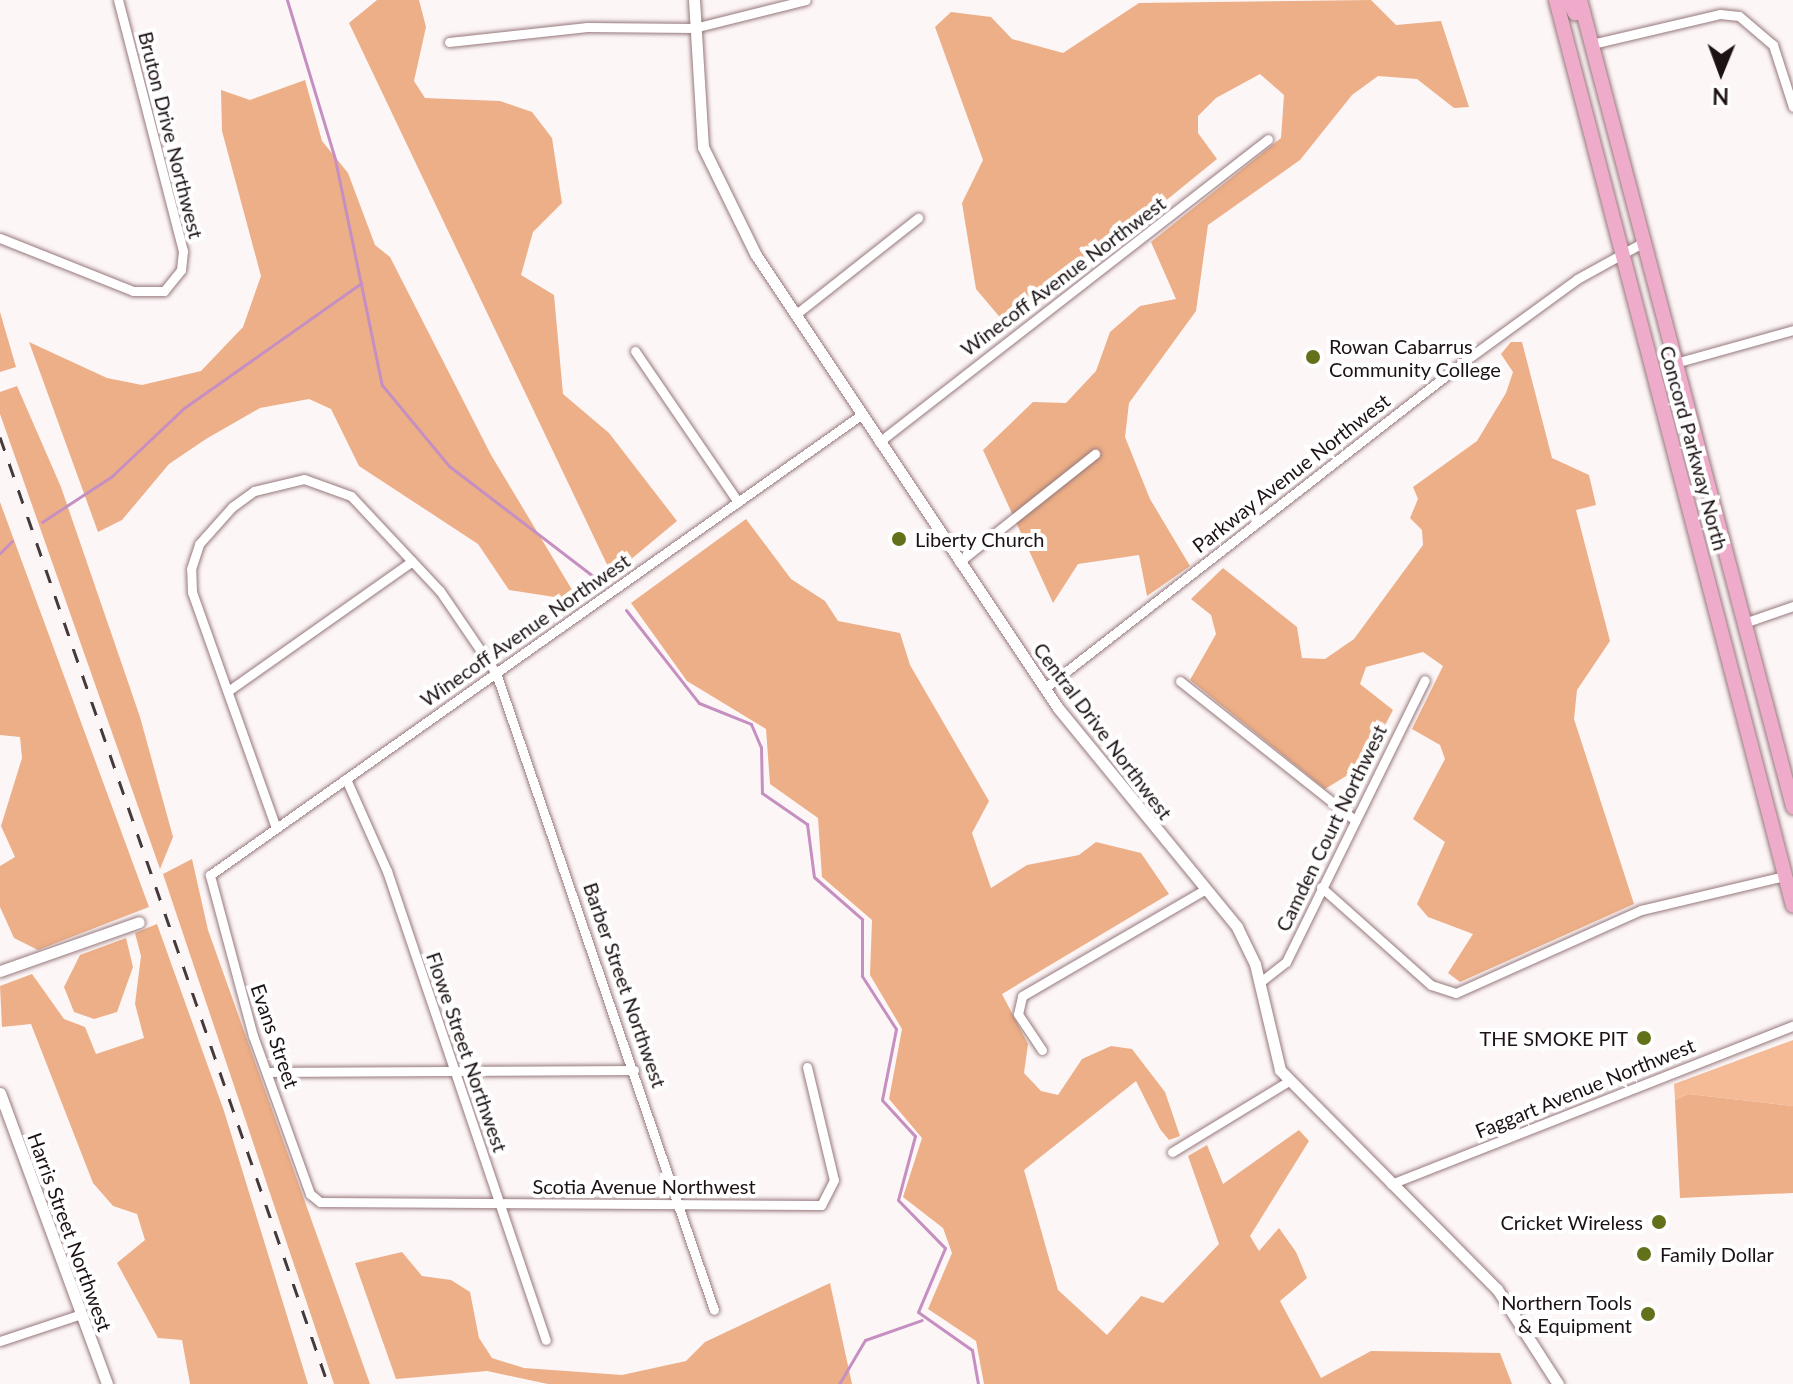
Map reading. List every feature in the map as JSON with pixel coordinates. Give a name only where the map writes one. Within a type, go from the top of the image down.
[{"type":"highway","name":"Concord Parkway North","points":[[1556,0],[1793,906]]},
{"type":"highway","points":[[1568,0],[1582,6]]},
{"type":"highway","name":"Concord Parkway North","points":[[1582,6],[1793,807]]},
{"type":"highway","points":[[1734,683],[1758,675]]},
{"type":"street","name":"Bruton Drive Northwest","points":[[0,238],[133,291],[164,291],[181,270],[183,251],[118,0]]},
{"type":"street","name":"Central Drive Northwest","points":[[694,0],[694,28],[708,162],[795,315],[1045,688],[1248,946],[1275,1057],[1289,1081],[1497,1289],[1558,1384]]},
{"type":"street","points":[[449,42],[587,27],[694,28],[806,0]]},
{"type":"street","points":[[1592,44],[1720,14],[1739,16],[1773,45],[1793,107]]},
{"type":"street","name":"Winecoff Avenue Northwest","points":[[879,442],[1268,139]]},
{"type":"street","points":[[795,315],[918,218]]},
{"type":"street","name":"Parkway Avenue Northwest","points":[[1045,688],[1466,360],[1622,249],[1644,242]]},
{"type":"street","points":[[1675,363],[1793,330]]},
{"type":"street","points":[[635,351],[738,502]]},
{"type":"street","name":"Winecoff Avenue Northwest","points":[[210,875],[861,415]]},
{"type":"street","points":[[959,562],[1095,454]]},
{"type":"street","name":"Barber Street Northwest","points":[[276,828],[228,691],[191,569],[212,525],[254,491],[282,481],[329,484],[351,496],[412,561],[496,673],[681,1204],[714,1310]]},
{"type":"street","points":[[228,691],[412,561]]},
{"type":"street","points":[[1744,623],[1793,606]]},
{"type":"street","name":"Camden Court Northwest","points":[[1259,983],[1286,962],[1352,818],[1425,680]]},
{"type":"street","points":[[1180,681],[1352,818]]},
{"type":"street","name":"Flowe Street Northwest","points":[[346,779],[387,871],[546,1340]]},
{"type":"street","name":"Evans Street","points":[[210,875],[267,1072],[310,1194],[320,1202]]},
{"type":"street","points":[[1321,887],[1441,992],[1468,990],[1660,904],[1785,876]]},
{"type":"street","points":[[1042,1050],[1018,1014],[1022,996],[1206,889]]},
{"type":"street","points":[[0,971],[139,922]]},
{"type":"street","name":"Faggart Avenue Northwest","points":[[1391,1184],[1793,1026]]},
{"type":"street","name":"Scotia Avenue Northwest","points":[[320,1202],[681,1204],[828,1199],[834,1180],[807,1067]]},
{"type":"street","points":[[267,1072],[634,1070]]},
{"type":"street","points":[[1172,1152],[1289,1081]]},
{"type":"street","name":"Harris Street Northwest","points":[[0,1093],[107,1384]]},
{"type":"street","points":[[0,1341],[81,1314]]},
{"type":"shaded area","points":[[377,0],[419,0],[426,27],[414,81],[425,98],[500,101],[532,112],[552,138],[562,203],[533,232],[521,275],[554,295],[563,394],[609,433],[677,521],[612,575],[349,23]]},
{"type":"shaded area","points":[[1371,0],[1396,25],[1441,21],[1469,107],[1454,108],[1417,79],[1378,76],[1352,95],[1300,160],[1208,225],[1196,311],[1129,403],[1125,437],[1150,499],[1190,566],[1147,596],[1139,555],[1078,564],[1053,603],[983,450],[1033,402],[1066,403],[1096,371],[1110,332],[1140,306],[1176,299],[1151,242],[1281,138],[1284,95],[1260,74],[1216,98],[1198,116],[1198,133],[1217,159],[1009,328],[976,289],[962,203],[983,160],[935,27],[951,12],[991,17],[1012,39],[1063,53],[1139,3]]},
{"type":"shaded area","points":[[305,80],[322,141],[348,173],[375,245],[390,257],[491,455],[574,593],[561,598],[509,590],[478,544],[359,466],[331,409],[309,399],[260,408],[206,439],[169,464],[122,520],[98,532],[29,342],[107,378],[142,385],[201,371],[243,327],[261,276],[222,131],[221,90],[250,100]]},
{"type":"shaded area","points":[[0,312],[16,367],[0,372]]},
{"type":"shaded area","points":[[1511,342],[1522,342],[1552,458],[1589,475],[1596,505],[1576,510],[1610,641],[1577,690],[1574,719],[1634,904],[1460,982],[1448,973],[1473,934],[1428,917],[1417,904],[1445,842],[1413,819],[1445,759],[1440,745],[1412,729],[1443,666],[1423,652],[1366,667],[1360,684],[1393,710],[1364,765],[1325,789],[1190,680],[1216,634],[1211,615],[1191,599],[1223,568],[1297,627],[1302,658],[1325,659],[1354,639],[1423,545],[1422,530],[1410,518],[1418,499],[1413,487],[1477,441],[1506,393],[1513,372],[1501,354]]},
{"type":"shaded area","points":[[17,386],[61,487],[140,717],[173,837],[160,869],[0,414],[0,392]]},
{"type":"shaded area","points":[[0,502],[149,907],[38,950],[14,938],[0,907],[0,866],[15,857],[1,826],[22,758],[20,737],[0,735]]},
{"type":"shaded area","points":[[746,519],[791,579],[825,601],[838,621],[900,633],[910,665],[989,801],[972,833],[991,888],[1027,865],[1079,855],[1096,842],[1141,853],[1169,894],[1002,994],[1028,1044],[1024,1073],[1041,1091],[1058,1095],[1082,1059],[1111,1046],[1132,1049],[1165,1092],[1180,1136],[1169,1140],[1160,1129],[1136,1081],[1024,1170],[1058,1290],[1107,1335],[1141,1296],[1163,1303],[1219,1244],[1188,1156],[1207,1145],[1223,1184],[1299,1130],[1309,1141],[1250,1236],[1259,1251],[1279,1228],[1296,1252],[1307,1278],[1280,1301],[1321,1378],[1371,1351],[1500,1353],[1512,1384],[984,1384],[976,1341],[928,1309],[952,1253],[943,1228],[903,1197],[922,1138],[889,1099],[902,1029],[870,975],[872,920],[822,877],[818,818],[770,784],[766,729],[687,681],[631,603]]},
{"type":"shaded area","points":[[192,859],[208,930],[370,1384],[334,1384],[163,874]]},
{"type":"shaded area","points":[[157,924],[224,1111],[308,1384],[190,1384],[182,1340],[158,1338],[117,1263],[145,1240],[137,1214],[113,1206],[93,1183],[31,1024],[2,1027],[0,986],[32,974],[64,1019],[85,1027],[96,1054],[144,1038],[135,1004],[141,956],[135,933]]},
{"type":"shaded area","points":[[126,938],[133,967],[117,1012],[94,1019],[74,1012],[64,987],[80,955]]},
{"type":"shaded area","points":[[1793,1040],[1793,1106],[1688,1094],[1675,1100],[1674,1084]]},
{"type":"shaded area","points":[[1688,1094],[1793,1106],[1793,1193],[1680,1198],[1675,1100]]},
{"type":"shaded area","points":[[402,1252],[422,1276],[451,1280],[470,1292],[479,1338],[492,1358],[524,1368],[622,1375],[686,1361],[705,1342],[830,1283],[852,1384],[548,1384],[487,1371],[396,1379],[355,1263]]},
{"type":"waterway","points":[[287,0],[335,159],[382,385],[449,466],[602,583]]},
{"type":"waterway","points":[[42,522],[112,476],[184,408],[361,283]]},
{"type":"waterway","points":[[0,553],[12,541]]},
{"type":"waterway","points":[[626,610],[699,703],[751,724],[761,747],[762,793],[807,824],[814,877],[862,919],[862,976],[896,1029],[882,1100],[915,1136],[898,1200],[945,1248],[918,1312],[972,1350],[978,1384]]},
{"type":"waterway","points":[[839,1384],[865,1340],[922,1320]]},
{"type":"railway","points":[[0,437],[328,1384]]},
{"type":"place","name":"Rowan Cabarrus Community College","points":[[1313,357]]},
{"type":"place","name":"Liberty Church","points":[[899,539]]},
{"type":"place","name":"THE SMOKE PIT","points":[[1644,1038]]},
{"type":"place","name":"Cricket Wireless","points":[[1659,1222]]},
{"type":"place","name":"Family Dollar","points":[[1644,1254]]},
{"type":"place","name":"Northern Tools & Equipment","points":[[1648,1314]]}]
